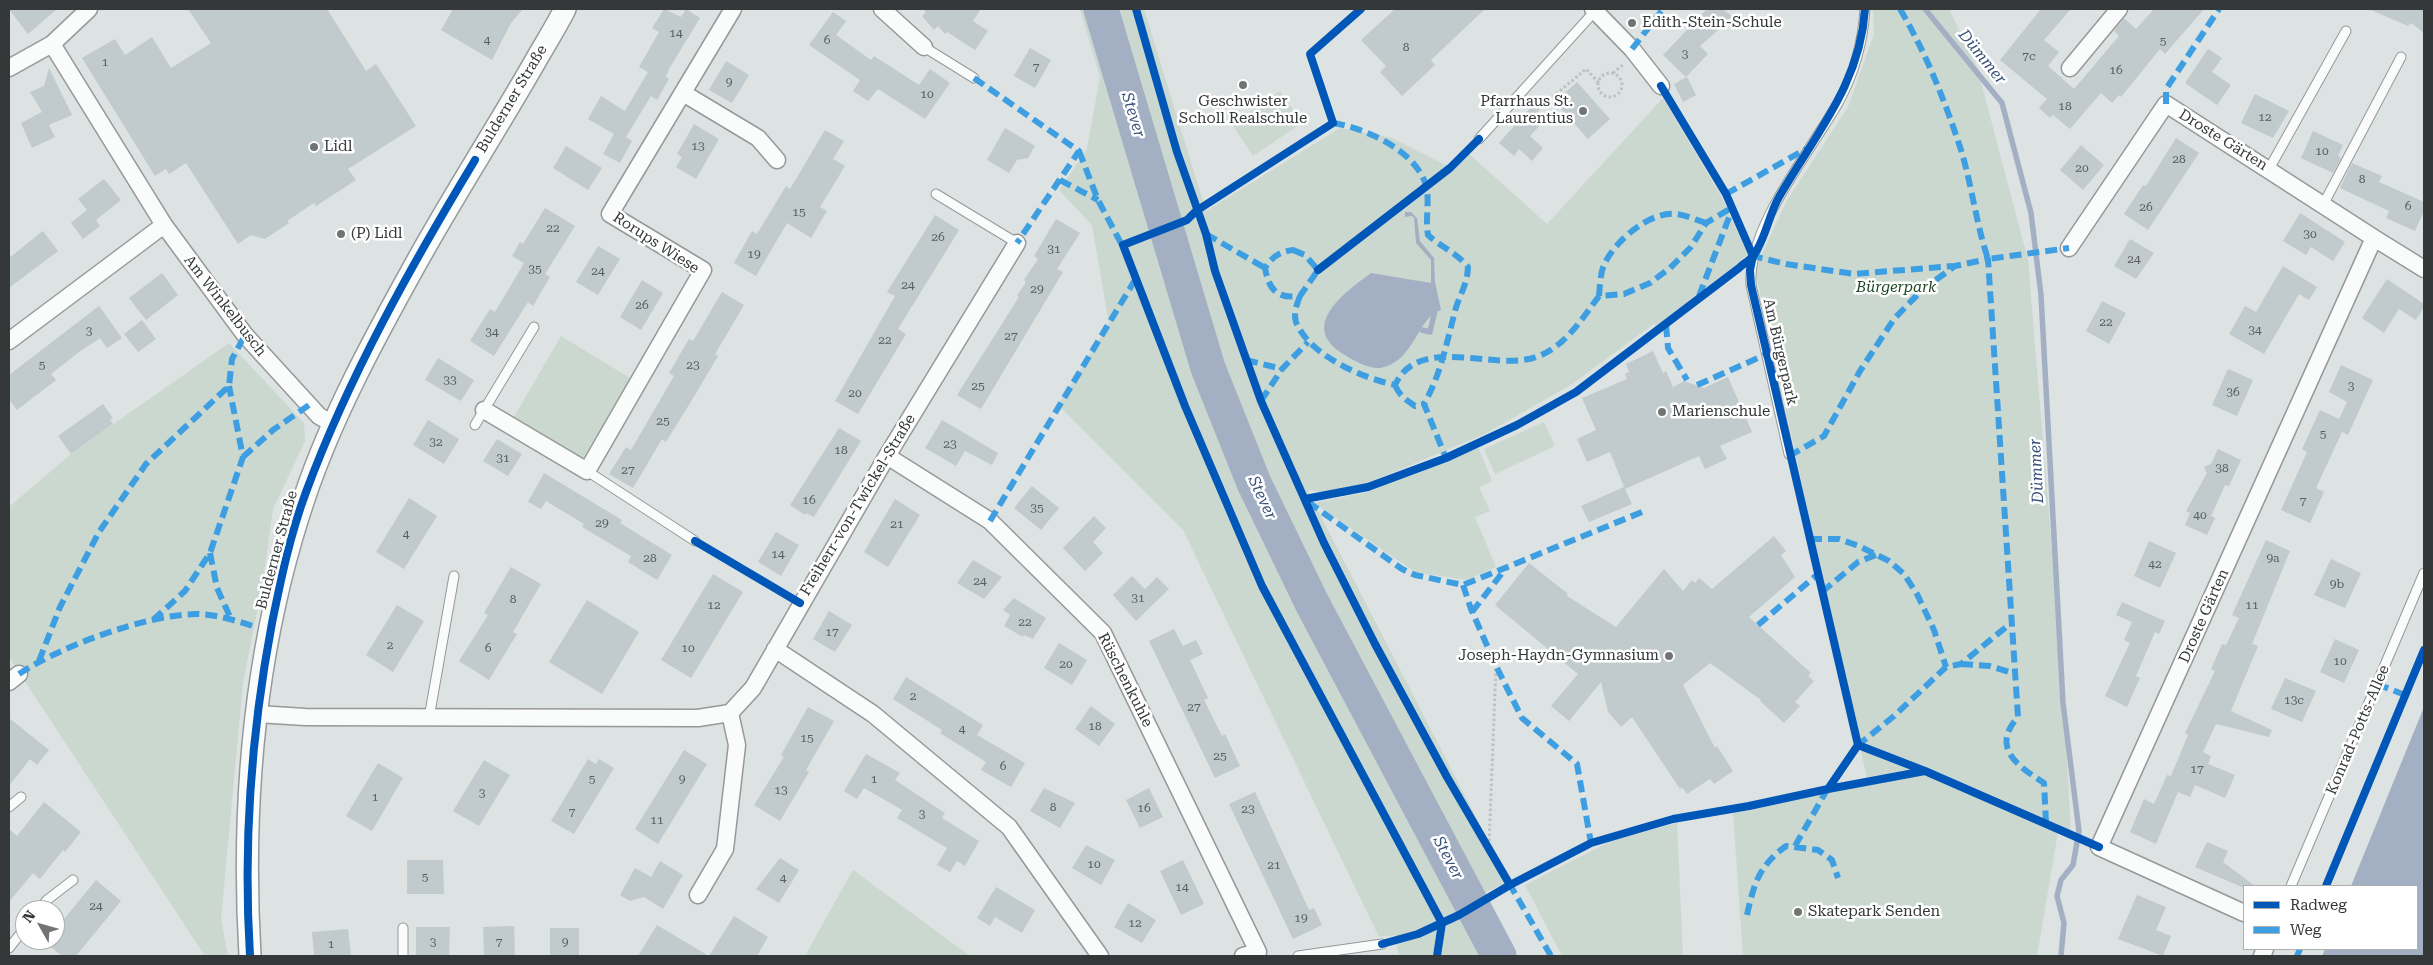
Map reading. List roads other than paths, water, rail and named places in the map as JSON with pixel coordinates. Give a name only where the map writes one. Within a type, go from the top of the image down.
[{"type":"street","points":[[9,68],[52,44],[89,9]]},
{"type":"street","name":"Bulderner Straße","points":[[250,956],[247,830],[251,765],[257,714],[284,566],[306,493],[334,424],[415,265],[565,9]]},
{"type":"street","name":"Rorups Wiese","points":[[587,471],[703,270],[610,214],[733,9]]},
{"type":"street","points":[[882,9],[924,48]]},
{"type":"street","points":[[2070,68],[2119,9]]},
{"type":"street","points":[[1594,10],[1632,49],[1661,86]]},
{"type":"street","name":"Am Winkelbusch","points":[[52,44],[164,225],[245,335],[319,416],[334,424]]},
{"type":"street","points":[[683,93],[758,138],[777,160]]},
{"type":"street","name":"Droste Gärten","points":[[2069,248],[2166,104],[2424,269]]},
{"type":"street","points":[[9,341],[164,225]]},
{"type":"street","name":"Droste Gärten","points":[[2243,913],[2099,847],[2374,238]]},
{"type":"street","name":"Freiherr-von-Twickel-Straße","points":[[730,713],[753,688],[887,456],[1017,243]]},
{"type":"street","points":[[484,410],[587,471]]},
{"type":"street","name":"Rüschenkuhle","points":[[887,456],[990,521],[1103,633],[1256,955]]},
{"type":"street","points":[[775,649],[873,714],[1008,827],[1100,956]]},
{"type":"street","points":[[257,714],[305,717],[698,718],[730,713],[737,745],[725,850],[698,895]]},
{"type":"lane","name":"Am Bürgerpark","points":[[1789,454],[1751,285],[1750,270],[1753,256],[1778,198],[1839,101],[1853,69],[1864,31],[1865,9]]},
{"type":"lane","points":[[1479,140],[1594,10]]},
{"type":"lane","points":[[2269,169],[2346,32]]},
{"type":"lane","points":[[924,48],[974,78]]},
{"type":"lane","points":[[2323,205],[2401,57]]},
{"type":"lane","points":[[936,194],[1017,243]]},
{"type":"lane","points":[[475,425],[534,327]]},
{"type":"lane","points":[[587,471],[695,541]]},
{"type":"lane","name":"Konrad-Potts-Allee","points":[[2291,885],[2424,573]]},
{"type":"lane","points":[[429,718],[454,576]]},
{"type":"lane","points":[[9,807],[21,797]]},
{"type":"lane","points":[[47,900],[73,880]]},
{"type":"lane","points":[[403,928],[403,956]]},
{"type":"lane","points":[[1298,956],[1382,944]]},
{"type":"water","points":[[1405,212],[1411,212],[1417,218],[1420,241],[1434,258],[1435,282],[1441,310],[1433,314],[1426,321],[1401,357],[1392,364],[1380,368],[1371,367],[1353,360],[1331,344],[1325,333],[1325,322],[1338,300],[1371,273],[1431,283],[1431,260],[1416,243],[1414,218],[1412,216],[1405,217]]},
{"type":"water","points":[[2424,707],[2424,956],[2322,956],[2325,950],[2418,950],[2418,885],[2351,885]]},
{"type":"waterway","name":"Stever","points":[[1101,9],[1208,368],[1254,483],[1312,603],[1499,956]]},
{"type":"waterway","name":"Dümmer","points":[[1925,9],[2002,103],[2031,213],[2041,295],[2063,703],[2079,831],[2073,865],[2061,880],[2057,896],[2064,923],[2061,956]]},
{"type":"waterway","points":[[1422,330],[1430,332],[1436,306]]},
{"type":"place","name":"Edith-Stein-Schule","points":[[1632,23]]},
{"type":"place","name":"Geschwister Scholl Realschule","points":[[1243,85]]},
{"type":"place","name":"Pfarrhaus St. Laurentius","points":[[1583,111]]},
{"type":"place","name":"Lidl","points":[[314,147]]},
{"type":"place","name":"(P) Lidl","points":[[341,234]]},
{"type":"place","name":"Marienschule","points":[[1662,412]]},
{"type":"place","name":"Joseph-Haydn-Gymnasium","points":[[1669,656]]},
{"type":"place","name":"Skatepark Senden","points":[[1798,912]]},
{"type":"park label","name":"Bürgerpark","points":[[1896,288]]}]
